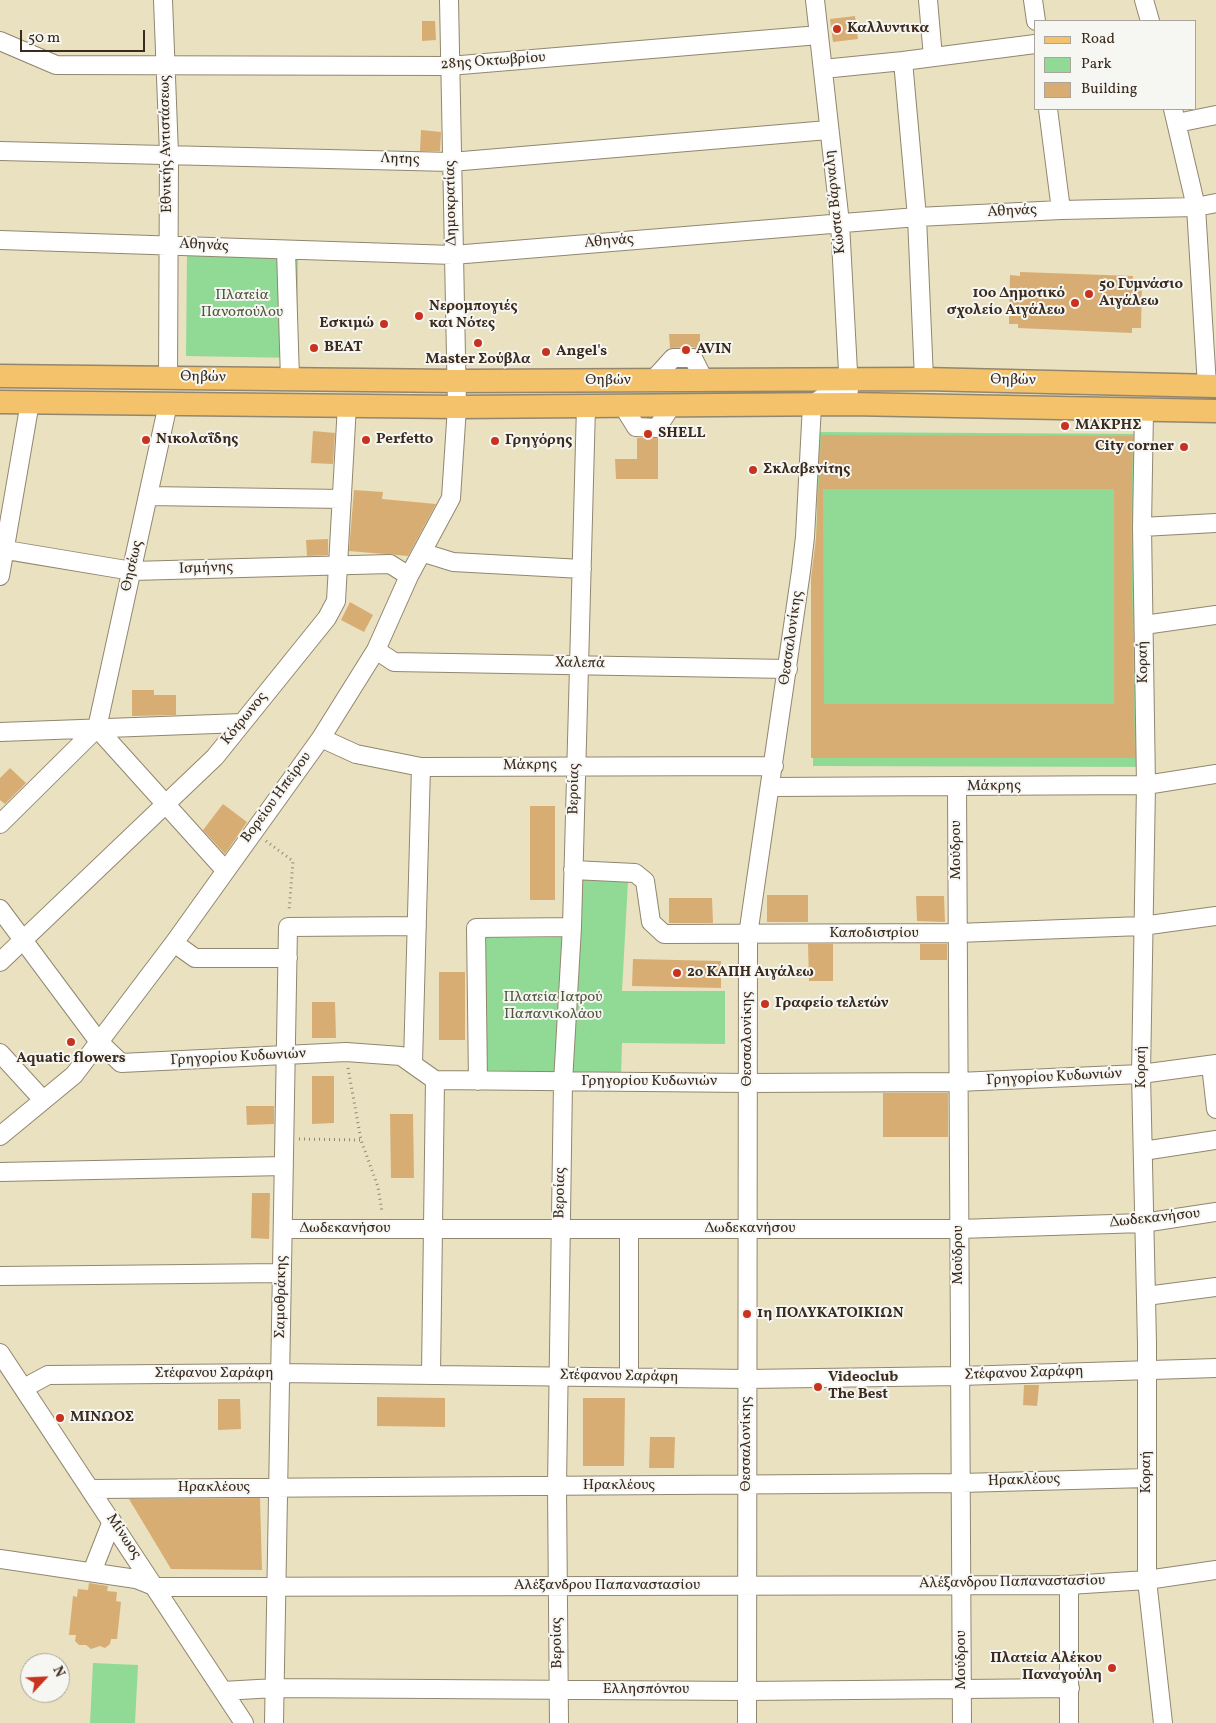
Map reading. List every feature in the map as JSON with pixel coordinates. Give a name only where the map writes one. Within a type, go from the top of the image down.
[{"type":"main road","name":"Θηβών","points":[[0,376],[455,382],[924,379],[1211,386]]},
{"type":"main road","name":"Θηβών","points":[[0,402],[457,407],[850,404],[1216,411]]},
{"type":"street","name":"Εθνικής Αντιστάσεως","points":[[163,0],[169,154],[168,378]]},
{"type":"street","name":"Δημοκρατίας","points":[[449,0],[455,382],[457,407]]},
{"type":"street","name":"Κώστα Βάρναλη","points":[[815,0],[828,130],[840,223],[850,404]]},
{"type":"street","points":[[928,0],[933,57]]},
{"type":"street","points":[[1033,0],[1036,20]]},
{"type":"street","points":[[1144,0],[1150,20]]},
{"type":"street","name":"28ης Οκτωβρίου","points":[[0,41],[56,66],[449,66],[818,35]]},
{"type":"street","points":[[823,69],[1034,44]]},
{"type":"street","points":[[903,61],[916,217],[924,379]]},
{"type":"street","points":[[1048,110],[1061,210]]},
{"type":"street","points":[[1211,386],[1196,207],[1175,116],[1216,115]]},
{"type":"street","name":"Λητης","points":[[0,151],[452,162],[828,130]]},
{"type":"street","name":"Αθηνάς","points":[[0,240],[169,244],[453,255],[916,217],[1061,210],[1196,207],[1216,203]]},
{"type":"street","points":[[286,250],[290,379]]},
{"type":"street","points":[[812,405],[848,379]]},
{"type":"street","points":[[0,576],[2,549],[30,402]]},
{"type":"street","name":"Θησέως","points":[[97,728],[168,404]]},
{"type":"street","name":"Θεσσαλονίκης","points":[[747,1723],[748,935],[788,669],[805,537],[812,405]]},
{"type":"street","name":"Κότρωνος","points":[[0,962],[22,939],[167,805],[215,757],[327,618],[336,601],[347,406]]},
{"type":"street","name":"Βεροίας","points":[[560,1723],[557,1486],[562,1082],[572,927],[586,406]]},
{"type":"street","name":"Βορείου Ηπείρου","points":[[0,1136],[74,1075],[174,943],[321,738],[376,650],[409,576],[424,553],[451,498],[457,407]]},
{"type":"street","name":"Κοραή","points":[[1144,410],[1142,527],[1146,785],[1142,926],[1142,1074],[1143,1223],[1148,1371],[1147,1580],[1163,1723]]},
{"type":"street","points":[[149,496],[342,499]]},
{"type":"street","points":[[1142,527],[1216,523]]},
{"type":"street","name":"Ισμήνης","points":[[2,549],[132,571],[390,564],[409,576]]},
{"type":"street","points":[[424,553],[453,562],[582,569]]},
{"type":"street","points":[[1144,626],[1216,616]]},
{"type":"street","name":"Χαλεπά","points":[[376,650],[394,662],[788,669]]},
{"type":"street","points":[[0,732],[242,723]]},
{"type":"street","points":[[97,728],[225,870]]},
{"type":"street","points":[[0,824],[97,728]]},
{"type":"street","name":"Μάκρης","points":[[321,738],[356,754],[420,767],[576,765],[774,766]]},
{"type":"street","points":[[413,1064],[420,767]]},
{"type":"street","name":"Μάκρης","points":[[770,787],[1146,785],[1216,774]]},
{"type":"street","name":"Μούδρου","points":[[957,787],[962,1723]]},
{"type":"street","name":"Καποδιστρίου","points":[[573,870],[634,873],[645,881],[651,922],[664,934],[958,933],[1142,926],[1216,916]]},
{"type":"street","name":"Γρηγορίου Κυδωνιών","points":[[0,909],[99,1042],[121,1063],[346,1052],[402,1056],[435,1080],[748,1083],[958,1082],[1142,1074],[1214,1064]]},
{"type":"street","points":[[288,927],[417,926]]},
{"type":"street","name":"Σαμοθράκης","points":[[274,1723],[288,927]]},
{"type":"street","points":[[478,1081],[476,928],[572,927]]},
{"type":"street","points":[[174,943],[195,958],[288,958]]},
{"type":"street","points":[[0,1053],[44,1100]]},
{"type":"street","points":[[1214,1064],[1216,1109]]},
{"type":"street","points":[[431,1374],[435,1080]]},
{"type":"street","points":[[1143,1151],[1216,1140]]},
{"type":"street","points":[[0,1172],[284,1166]]},
{"type":"street","name":"Δωδεκανήσου","points":[[283,1229],[959,1229],[1143,1223],[1216,1212]]},
{"type":"street","points":[[629,1230],[629,1377]]},
{"type":"street","points":[[0,1276],[282,1273]]},
{"type":"street","points":[[1146,1296],[1216,1287]]},
{"type":"street","name":"Μίνωος","points":[[0,1352],[244,1723]]},
{"type":"street","name":"Στέφανου Σαράφη","points":[[24,1388],[48,1375],[280,1373],[747,1379],[960,1376],[1216,1368]]},
{"type":"street","name":"Ηρακλέους","points":[[91,1489],[960,1483],[1147,1478]]},
{"type":"street","points":[[92,1572],[112,1521]]},
{"type":"street","name":"Αλέξανδρου Παπαναστασίου","points":[[0,1559],[136,1579],[156,1587],[1069,1585],[1147,1580],[1216,1570]]},
{"type":"street","points":[[1069,1585],[1070,1723]]},
{"type":"street","name":"Ελλησπόντου","points":[[223,1691],[275,1688],[747,1691],[1070,1688]]},
{"type":"path","points":[[253,832],[293,861],[288,927]]},
{"type":"path","points":[[346,1052],[361,1140],[378,1187],[384,1229]]},
{"type":"path","points":[[284,1139],[361,1140]]},
{"type":"green space","name":"Πλατεία Πανοπούλου","points":[[187,252],[298,253],[297,358],[186,356]]},
{"type":"green space","points":[[818,432],[1151,434],[1151,767],[813,766]]},
{"type":"green space","name":"Πλατεία Ιατρού Παπανικολάου","points":[[578,880],[628,882],[622,991],[725,991],[725,1044],[622,1043],[621,1076],[484,1075],[484,938],[578,937]]},
{"type":"green space","points":[[93,1663],[138,1665],[135,1723],[90,1723]]},
{"type":"building","points":[[855,16],[858,39],[833,42],[830,19]]},
{"type":"building","points":[[422,21],[435,21],[436,40],[422,41]]},
{"type":"building","points":[[421,130],[441,132],[440,151],[420,151]]},
{"type":"building","name":"10ο Δημοτικό σχολείο Αιγάλεω","points":[[1020,272],[1133,276],[1133,280],[1142,281],[1141,328],[1132,328],[1132,333],[1018,328],[1018,324],[1009,324],[1010,275],[1020,276]]},
{"type":"building","points":[[669,334],[700,334],[700,350],[693,347],[670,348]]},
{"type":"building","points":[[313,431],[335,433],[333,464],[311,463]]},
{"type":"building","points":[[821,435],[1133,436],[1131,527],[1135,758],[811,758],[811,578],[816,538]],"holes":[[[823,489],[1114,489],[1114,704],[824,704]]]},
{"type":"building","points":[[637,438],[658,438],[658,479],[616,479],[615,459],[637,459]]},
{"type":"building","points":[[354,490],[383,492],[382,499],[436,504],[408,556],[349,551]]},
{"type":"building","points":[[328,539],[328,555],[307,556],[306,540]]},
{"type":"building","points":[[350,602],[373,615],[364,632],[341,620]]},
{"type":"building","points":[[132,690],[154,690],[154,695],[176,695],[176,715],[132,716]]},
{"type":"building","points":[[10,768],[26,783],[5,804],[0,800],[0,778]]},
{"type":"building","points":[[223,804],[247,822],[225,854],[203,830]]},
{"type":"building","points":[[530,806],[555,806],[555,900],[530,900]]},
{"type":"building","points":[[767,895],[808,895],[808,922],[767,922]]},
{"type":"building","points":[[916,896],[944,896],[945,922],[917,921]]},
{"type":"building","points":[[669,898],[712,898],[713,923],[669,923]]},
{"type":"building","points":[[808,944],[833,944],[833,981],[809,981]]},
{"type":"building","points":[[920,944],[947,944],[947,960],[920,960]]},
{"type":"building","name":"2ο ΚΑΠΗ Αιγάλεω","points":[[633,959],[721,961],[721,988],[632,986]]},
{"type":"building","points":[[439,972],[465,972],[465,1040],[439,1040]]},
{"type":"building","points":[[312,1002],[335,1002],[336,1038],[312,1038]]},
{"type":"building","points":[[312,1076],[334,1076],[334,1123],[312,1124]]},
{"type":"building","points":[[883,1093],[948,1093],[948,1137],[883,1137]]},
{"type":"building","points":[[246,1106],[274,1106],[274,1124],[247,1125]]},
{"type":"building","points":[[390,1114],[413,1114],[414,1178],[391,1178]]},
{"type":"building","points":[[252,1193],[270,1193],[269,1239],[251,1238]]},
{"type":"building","points":[[1024,1385],[1039,1385],[1037,1406],[1023,1405]]},
{"type":"building","points":[[377,1397],[445,1398],[445,1427],[377,1426]]},
{"type":"building","points":[[583,1398],[625,1398],[624,1466],[583,1466]]},
{"type":"building","points":[[218,1399],[240,1399],[241,1429],[218,1430]]},
{"type":"building","points":[[650,1437],[675,1437],[674,1468],[649,1468]]},
{"type":"building","points":[[260,1498],[262,1570],[171,1569],[129,1499]]},
{"type":"building","points":[[89,1583],[108,1586],[107,1591],[117,1592],[116,1601],[121,1602],[117,1639],[111,1639],[110,1644],[105,1648],[100,1646],[91,1649],[86,1645],[79,1645],[75,1641],[76,1635],[69,1635],[73,1596],[77,1597],[78,1589],[88,1590]]},
{"type":"place","name":"Καλλυντικα","points":[[837,29]]},
{"type":"place","name":"5ο Γυμνάσιο Αιγάλεω","points":[[1089,294]]},
{"type":"place","name":"10ο Δημοτικό σχολείο Αιγάλεω","points":[[1075,303]]},
{"type":"place","name":"Νερομπογιές και Νότες","points":[[419,316]]},
{"type":"place","name":"Εσκιμώ","points":[[384,324]]},
{"type":"place","name":"Master Σούβλα","points":[[478,343]]},
{"type":"place","name":"ΒΕΑΤ","points":[[314,348]]},
{"type":"place","name":"AVIN","points":[[686,350]]},
{"type":"place","name":"Angel's","points":[[546,352]]},
{"type":"place","name":"ΜΑΚΡΗΣ","points":[[1065,426]]},
{"type":"place","name":"SHELL","points":[[648,434]]},
{"type":"place","name":"Νικολαΐδης","points":[[146,440]]},
{"type":"place","name":"Perfetto","points":[[366,440]]},
{"type":"place","name":"Γρηγόρης","points":[[495,441]]},
{"type":"place","name":"City corner","points":[[1184,447]]},
{"type":"place","name":"Σκλαβενίτης","points":[[753,470]]},
{"type":"place","name":"2ο ΚΑΠΗ Αιγάλεω","points":[[677,973]]},
{"type":"place","name":"Γραφείο τελετών","points":[[765,1004]]},
{"type":"place","name":"Aquatic flowers","points":[[71,1042]]},
{"type":"place","name":"1η ΠΟΛΥΚΑΤΟΙΚΙΩΝ","points":[[747,1314]]},
{"type":"place","name":"Videoclub The Best","points":[[818,1387]]},
{"type":"place","name":"ΜΙΝΩΟΣ","points":[[60,1418]]},
{"type":"place","name":"Πλατεία Αλέκου Παναγούλη","points":[[1112,1668]]}]
